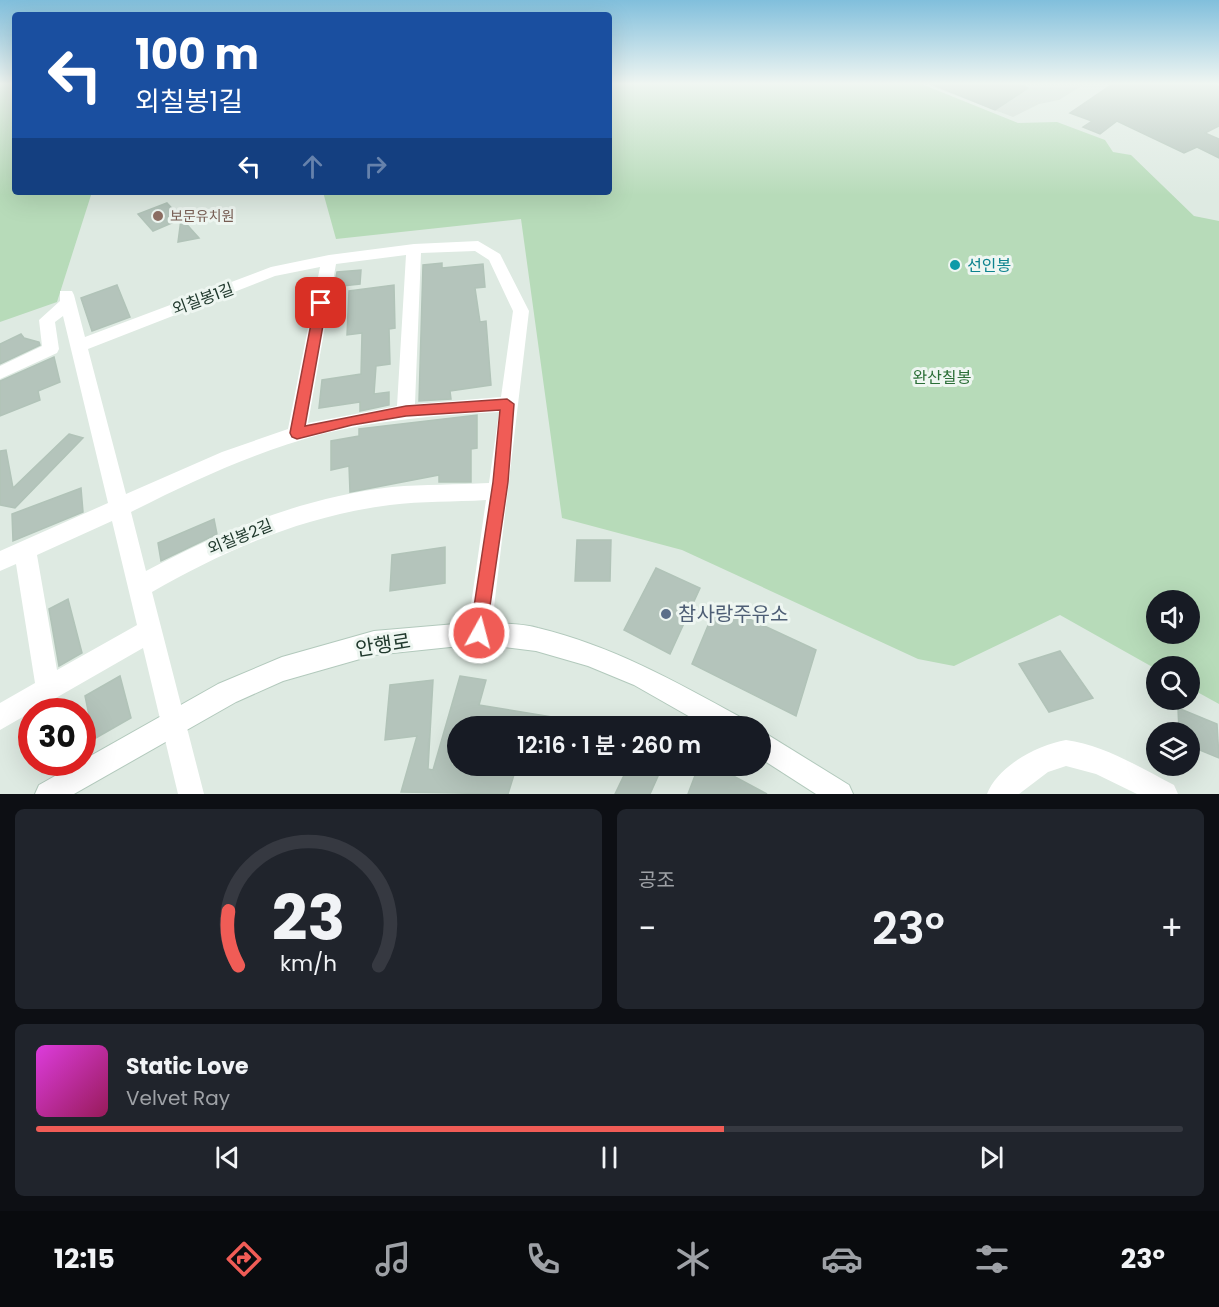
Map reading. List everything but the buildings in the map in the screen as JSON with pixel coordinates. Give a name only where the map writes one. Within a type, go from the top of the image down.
[{"type":"street","name":"외칠봉1길","points":[[78,346],[271,272],[329,260],[414,249],[478,246],[495,257],[521,311],[507,404],[479,633]]},
{"type":"street","points":[[406,411],[414,249]]},
{"type":"street","points":[[297,433],[329,260]]},
{"type":"street","points":[[0,373],[51,349],[47,320],[67,299],[191,794]]},
{"type":"street","points":[[0,561],[119,508],[190,473],[240,452],[297,433],[352,420],[406,411],[507,404]]},
{"type":"street","name":"외칠봉2길","points":[[139,587],[196,556],[288,518],[348,503],[394,496],[497,491]]},
{"type":"street","points":[[25,550],[48,689]]},
{"type":"street","points":[[0,717],[150,632]]},
{"type":"street","name":"안행로","points":[[48,794],[173,722],[282,669],[374,643],[479,633],[536,639],[588,654],[642,676],[713,716]]},
{"type":"street","points":[[771,750],[840,794]]},
{"type":"street","points":[[1000,794],[1035,766],[1052,757],[1067,753],[1104,765],[1165,794]]},
{"type":"green space","points":[[0,120],[12,120],[12,195],[91,195],[57,302],[0,322]]},
{"type":"green space","name":"완산칠봉","points":[[612,120],[1057,122],[1105,140],[1113,152],[1131,155],[1194,216],[1219,221],[1219,704],[1200,694],[1200,656],[1146,656],[1146,663],[1060,615],[954,666],[918,659],[682,550],[562,518],[521,219],[336,239],[324,195],[612,195]]},
{"type":"place","name":"보문유치원","points":[[158,216]]},
{"type":"place","name":"선인봉","points":[[955,265]]},
{"type":"place","name":"참사랑주유소","points":[[666,614]]},
{"type":"route","points":[[321,303],[297,433],[352,420],[406,411],[507,404],[500,482],[479,633]]}]
